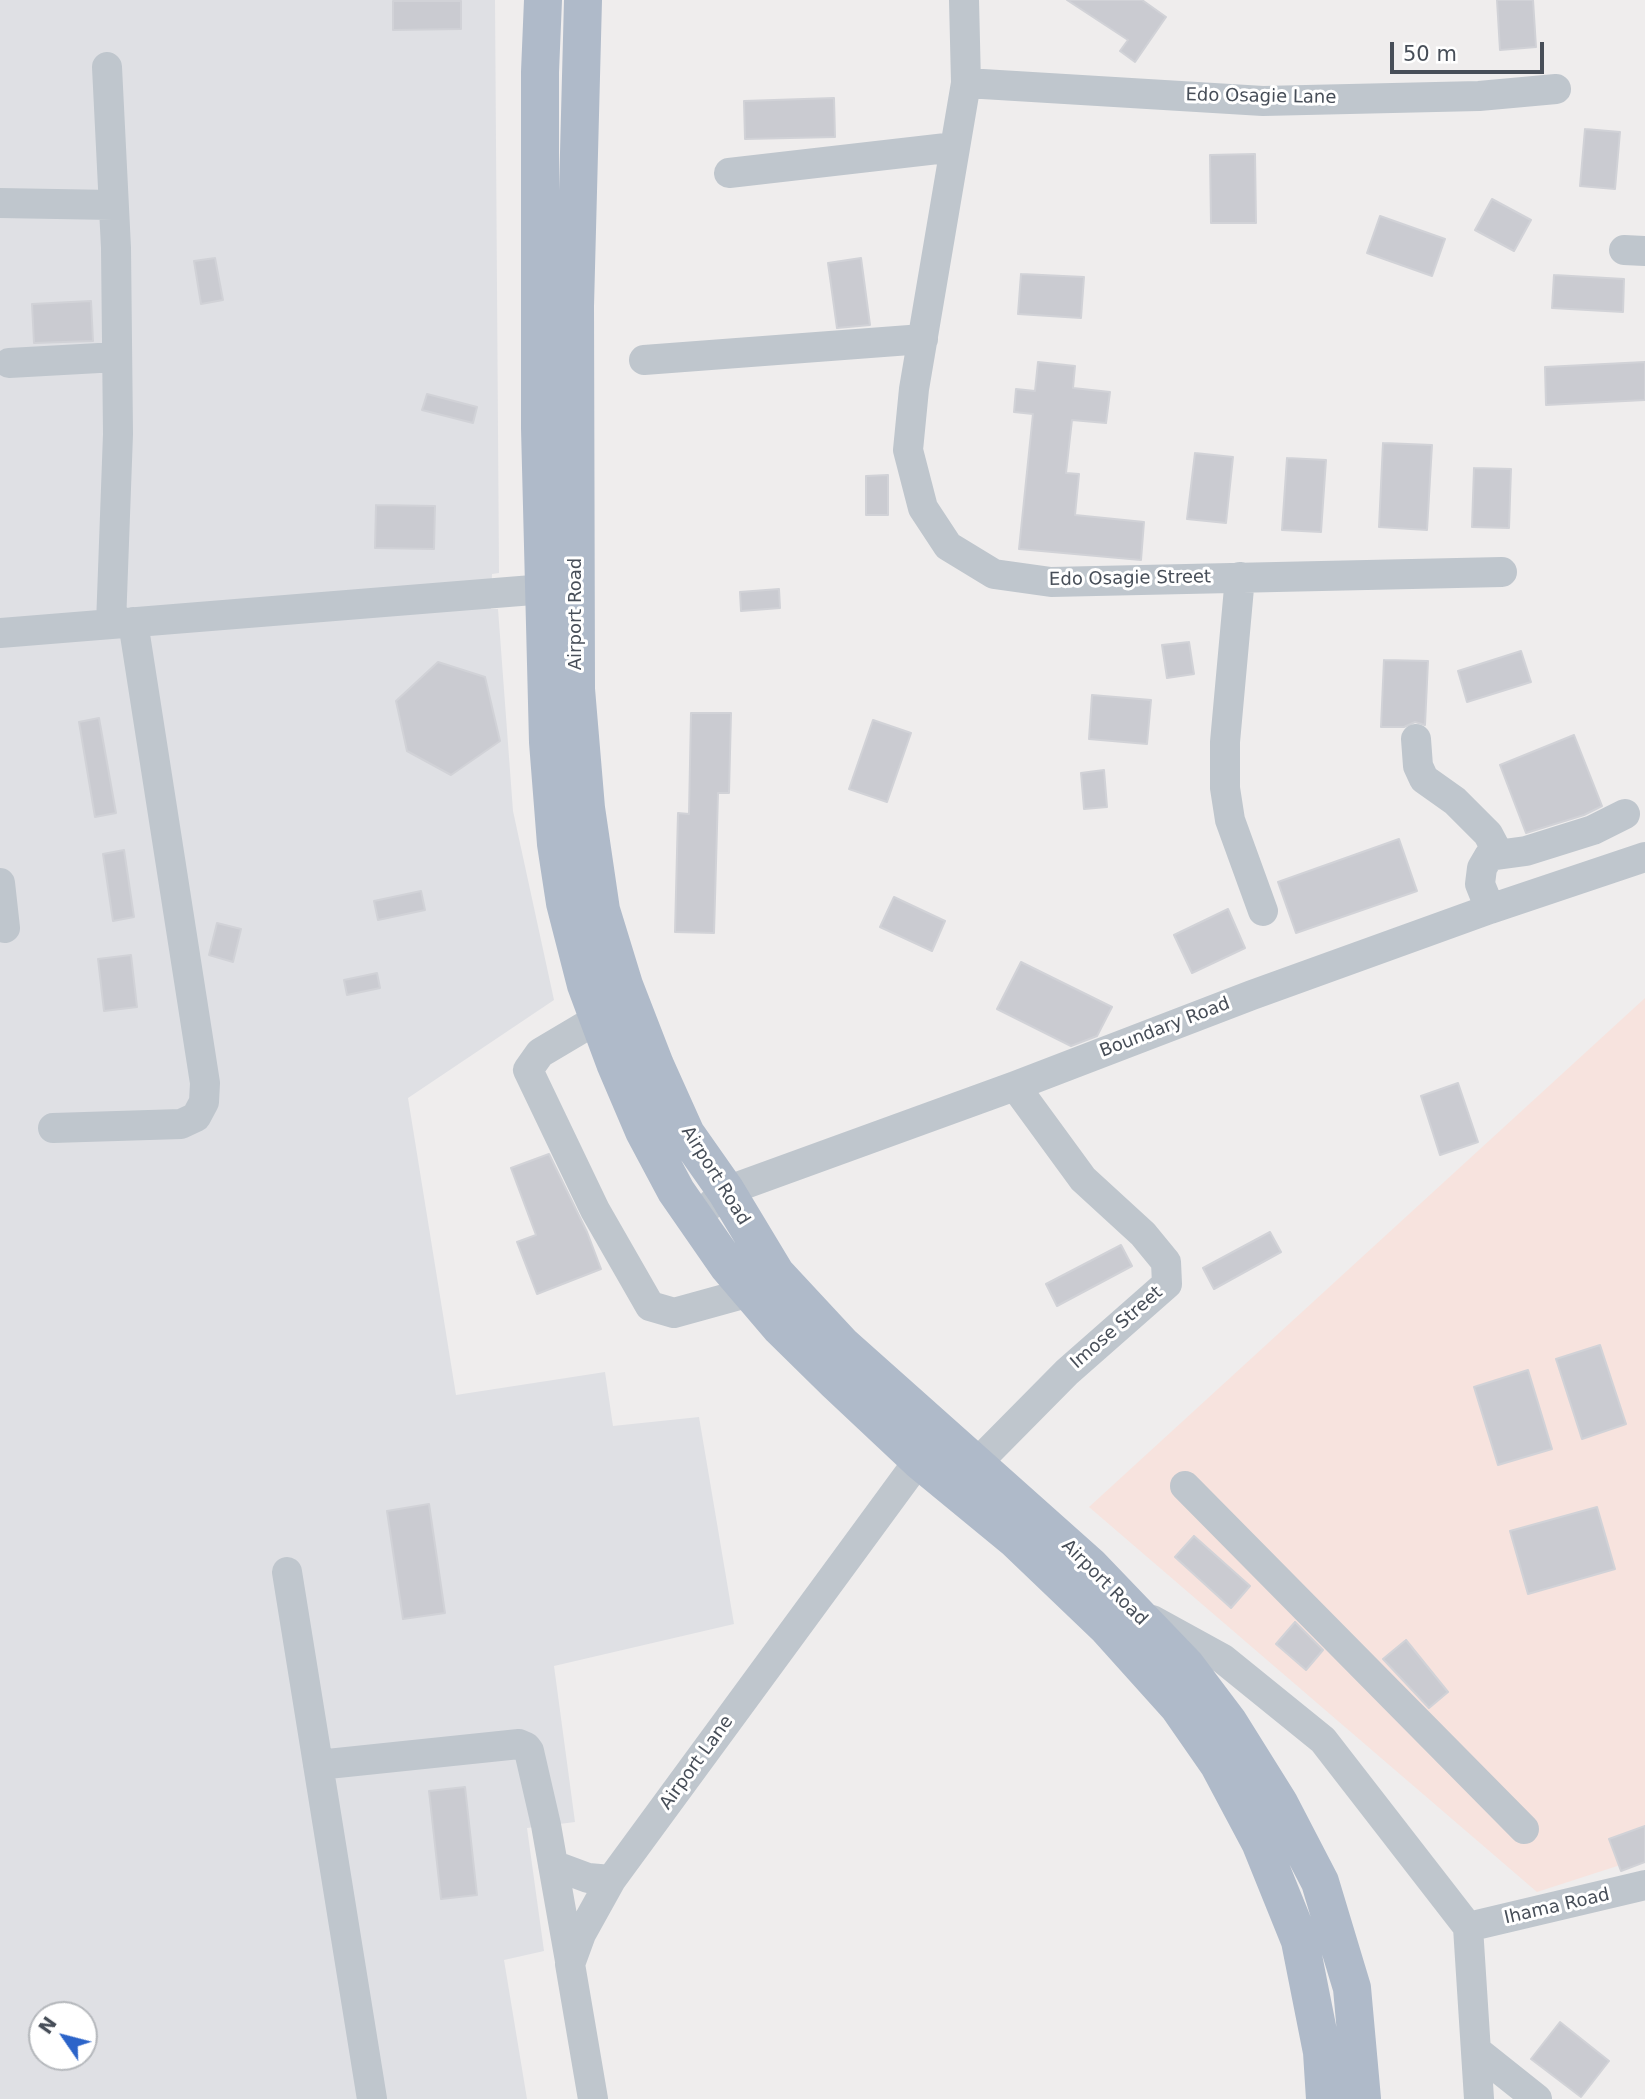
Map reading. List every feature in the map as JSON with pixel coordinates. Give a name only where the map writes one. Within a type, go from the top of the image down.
[{"type":"main road","name":"Airport Road","points":[[543,0],[540,72],[540,428],[548,742],[556,844],[565,903],[586,985],[644,1131],[676,1191],[728,1266],[750,1292],[836,1382],[919,1460],[1015,1539],[1186,1666],[1229,1723],[1279,1802],[1320,1882],[1352,1988],[1362,2099]]},
{"type":"main road","name":"Airport Road","points":[[587,5],[575,306],[576,689],[586,808],[601,910],[624,985],[655,1065],[686,1134],[726,1191],[776,1274],[842,1345],[1090,1566],[1119,1618],[1219,1765],[1260,1842],[1300,1941],[1322,2052],[1325,2099]]},
{"type":"street","name":"Edo Osagie Street","points":[[964,0],[965,83],[923,339],[908,450],[923,508],[948,546],[994,574],[1051,582],[1502,572]]},
{"type":"street","points":[[53,1128],[181,1124],[196,1117],[204,1102],[205,1083],[122,623],[113,205],[107,67]]},
{"type":"street","name":"Edo Osagie Lane","points":[[965,83],[1263,101],[1479,96],[1556,89]]},
{"type":"street","points":[[729,173],[955,148]]},
{"type":"street","points":[[0,203],[113,205]]},
{"type":"street","points":[[644,360],[923,339]]},
{"type":"street","points":[[9,363],[117,357]]},
{"type":"street","points":[[1240,577],[1225,742],[1225,788],[1230,820],[1263,911]]},
{"type":"street","points":[[0,633],[545,589]]},
{"type":"street","points":[[1416,739],[1418,766],[1424,779],[1455,800],[1488,834],[1498,853]]},
{"type":"street","points":[[1490,909],[1480,884],[1482,869],[1489,856],[1527,850],[1593,830],[1625,814]]},
{"type":"street","name":"Boundary Road","points":[[696,1219],[726,1191],[1015,1086],[1252,995],[1490,909],[1645,857]]},
{"type":"street","points":[[0,883],[5,928]]},
{"type":"street","points":[[599,1018],[540,1053],[528,1070],[595,1210],[650,1306],[674,1313],[750,1292]]},
{"type":"street","name":"Imose Street","points":[[977,1463],[1067,1372],[1167,1284],[1166,1262],[1143,1234],[1083,1179],[1015,1086]]},
{"type":"street","name":"Airport Lane","points":[[593,2099],[570,1965],[581,1934],[611,1880],[919,1460]]},
{"type":"street","points":[[1185,1486],[1524,1829]]},
{"type":"street","points":[[287,1572],[372,2099]]},
{"type":"street","points":[[1119,1618],[1223,1659],[1323,1740],[1468,1927],[1479,2099]]},
{"type":"street","points":[[318,1765],[519,1744],[529,1751],[570,1965]]},
{"type":"street","points":[[553,1866],[588,1878],[611,1880]]},
{"type":"street","name":"Ihama Road","points":[[1468,1927],[1640,1892]]},
{"type":"street","points":[[1478,2052],[1537,2099]]},
{"type":"shaded area","points":[[0,0],[495,0],[499,573],[492,574],[491,609],[498,609],[513,811],[554,1000],[408,1098],[456,1395],[605,1372],[613,1426],[699,1417],[734,1624],[554,1666],[575,1822],[527,1828],[544,1951],[504,1960],[527,2099],[0,2099]]},
{"type":"shaded area","points":[[1645,998],[1645,1857],[1537,1892],[1089,1507]]},
{"type":"building","points":[[1067,0],[1142,0],[1166,17],[1135,62],[1120,51],[1128,40]]},
{"type":"building","points":[[1497,0],[1533,0],[1536,47],[1500,50]]},
{"type":"building","points":[[393,1],[461,1],[461,29],[393,30]]},
{"type":"building","points":[[834,98],[835,137],[745,139],[744,101]]},
{"type":"building","points":[[1585,129],[1620,132],[1615,189],[1580,186]]},
{"type":"building","points":[[1255,154],[1256,223],[1211,223],[1210,155]]},
{"type":"building","points":[[1492,199],[1531,220],[1514,251],[1475,230]]},
{"type":"building","points":[[1380,216],[1445,239],[1432,276],[1367,253]]},
{"type":"building","points":[[215,258],[223,300],[201,304],[194,261]]},
{"type":"building","points":[[861,258],[870,325],[837,328],[828,263]]},
{"type":"building","points":[[1021,274],[1084,277],[1081,318],[1018,314]]},
{"type":"building","points":[[1554,275],[1624,279],[1623,312],[1552,308]]},
{"type":"building","points":[[91,301],[93,341],[34,343],[32,304]]},
{"type":"building","points":[[1038,362],[1075,366],[1073,388],[1110,392],[1106,423],[1072,420],[1066,473],[1079,474],[1075,515],[1144,522],[1141,560],[1019,549],[1033,414],[1014,412],[1016,389],[1035,391]]},
{"type":"building","points":[[1645,362],[1645,400],[1546,405],[1545,367]]},
{"type":"building","points":[[427,394],[477,407],[473,423],[422,410]]},
{"type":"building","points":[[1383,443],[1432,445],[1427,530],[1379,527]]},
{"type":"building","points":[[1195,453],[1233,457],[1226,523],[1187,519]]},
{"type":"building","points":[[1287,458],[1326,460],[1321,532],[1282,530]]},
{"type":"building","points":[[1474,468],[1511,469],[1509,528],[1472,527]]},
{"type":"building","points":[[888,475],[888,515],[866,515],[866,476]]},
{"type":"building","points":[[376,505],[435,506],[434,549],[375,548]]},
{"type":"building","points":[[779,589],[780,608],[741,611],[740,592]]},
{"type":"building","points":[[1189,642],[1194,674],[1167,678],[1162,645]]},
{"type":"building","points":[[1521,651],[1531,682],[1467,702],[1458,671]]},
{"type":"building","points":[[1384,660],[1428,661],[1425,725],[1415,722],[1404,727],[1381,727]]},
{"type":"building","points":[[438,662],[485,677],[500,741],[451,775],[407,751],[396,701]]},
{"type":"building","points":[[1092,695],[1151,700],[1147,744],[1089,739]]},
{"type":"building","points":[[691,713],[731,713],[729,793],[718,793],[714,933],[675,932],[678,813],[689,814]]},
{"type":"building","points":[[99,718],[116,813],[95,817],[79,722]]},
{"type":"building","points":[[873,720],[911,733],[887,802],[849,789]]},
{"type":"building","points":[[1574,735],[1602,806],[1584,815],[1526,833],[1500,765]]},
{"type":"building","points":[[1104,770],[1107,807],[1084,809],[1081,773]]},
{"type":"building","points":[[1399,839],[1417,891],[1296,933],[1278,882]]},
{"type":"building","points":[[124,850],[134,917],[113,921],[103,854]]},
{"type":"building","points":[[421,891],[425,910],[378,920],[374,901]]},
{"type":"building","points":[[894,897],[945,921],[932,951],[880,927]]},
{"type":"building","points":[[1228,909],[1245,948],[1192,973],[1174,935]]},
{"type":"building","points":[[217,923],[241,929],[233,962],[209,955]]},
{"type":"building","points":[[131,955],[137,1007],[104,1011],[98,959]]},
{"type":"building","points":[[1021,962],[1112,1007],[1097,1036],[1071,1046],[997,1009]]},
{"type":"building","points":[[377,973],[380,988],[347,995],[344,980]]},
{"type":"building","points":[[1458,1083],[1478,1142],[1440,1155],[1421,1096]]},
{"type":"building","points":[[549,1154],[587,1232],[601,1269],[537,1294],[517,1242],[536,1235],[511,1168]]},
{"type":"building","points":[[1270,1232],[1281,1252],[1214,1289],[1203,1268]]},
{"type":"building","points":[[1121,1245],[1132,1266],[1057,1306],[1046,1284]]},
{"type":"building","points":[[1600,1345],[1626,1424],[1582,1439],[1556,1359]]},
{"type":"building","points":[[1528,1370],[1552,1449],[1498,1465],[1474,1387]]},
{"type":"building","points":[[429,1504],[445,1613],[403,1619],[387,1511]]},
{"type":"building","points":[[1597,1507],[1615,1569],[1528,1594],[1510,1531]]},
{"type":"building","points":[[1194,1536],[1250,1586],[1231,1608],[1175,1557]]},
{"type":"building","points":[[1295,1622],[1323,1650],[1306,1670],[1276,1644]]},
{"type":"building","points":[[1406,1640],[1448,1692],[1429,1708],[1383,1659]]},
{"type":"building","points":[[465,1787],[477,1895],[441,1899],[429,1791]]},
{"type":"building","points":[[1645,1826],[1645,1862],[1621,1871],[1609,1839]]},
{"type":"building","points":[[1560,2022],[1609,2061],[1581,2097],[1531,2059]]}]
